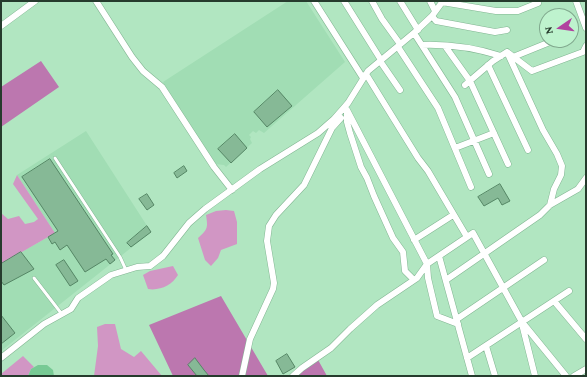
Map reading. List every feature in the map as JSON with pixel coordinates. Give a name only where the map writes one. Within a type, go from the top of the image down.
[{"type":"street","points":[[1,26],[35,1]]},
{"type":"street","points":[[96,1],[132,57],[143,71],[162,87],[214,167],[232,190]]},
{"type":"street","points":[[314,1],[363,78],[432,178],[467,237]]},
{"type":"street","points":[[344,1],[380,61],[400,90]]},
{"type":"street","points":[[372,1],[438,108],[471,187]]},
{"type":"street","points":[[400,1],[422,45],[455,97],[489,174]]},
{"type":"street","points":[[430,1],[436,21],[495,32],[507,30]]},
{"type":"street","points":[[1,358],[44,324],[70,309],[78,298],[111,275],[126,270],[150,266],[163,256],[189,223],[205,209],[260,169],[318,133],[329,124],[348,103],[363,78],[380,61],[416,31],[434,13],[442,1],[496,11],[518,12],[538,3]]},
{"type":"street","points":[[576,1],[586,28]]},
{"type":"street","points":[[422,45],[480,50],[501,56]]},
{"type":"street","points":[[445,46],[494,133],[508,164]]},
{"type":"street","points":[[513,57],[539,46]]},
{"type":"street","points":[[508,52],[532,71],[583,52],[586,46]]},
{"type":"street","points":[[467,83],[488,65],[508,52]]},
{"type":"street","points":[[508,52],[543,130],[562,166],[561,175],[554,189],[550,205]]},
{"type":"street","points":[[488,65],[528,150]]},
{"type":"street","points":[[242,376],[250,339],[273,289],[274,283],[267,241],[269,226],[276,215],[304,185],[332,128],[353,102],[363,78]]},
{"type":"street","points":[[347,110],[427,264],[428,278],[437,316],[457,321]]},
{"type":"street","points":[[347,110],[347,122],[361,167],[368,178],[374,196],[394,238],[403,252],[405,271],[414,280]]},
{"type":"street","points":[[455,148],[494,133]]},
{"type":"street","points":[[446,280],[540,215],[550,205],[578,189],[586,178]]},
{"type":"street","points":[[414,240],[453,215]]},
{"type":"street","points":[[293,376],[331,348],[376,305],[414,280],[427,264],[473,233],[522,322],[566,376]]},
{"type":"street","points":[[440,256],[472,376]]},
{"type":"street","points":[[457,321],[544,260]]},
{"type":"street","points":[[467,358],[570,291]]},
{"type":"street","points":[[554,301],[586,340]]},
{"type":"street","points":[[522,322],[536,376]]},
{"type":"street","points":[[486,346],[495,376]]},
{"type":"street","points":[[574,376],[586,369]]},
{"type":"lane","points":[[55,158],[120,257],[126,270]]},
{"type":"lane","points":[[34,278],[61,313]]},
{"type":"shaded area","points":[[288,1],[306,1],[345,62],[264,133],[259,130],[256,133],[253,131],[249,135],[252,143],[226,167],[224,165],[215,164],[163,82]]},
{"type":"shaded area","points":[[41,61],[59,87],[1,127],[1,87]]},
{"type":"shaded area","points":[[86,131],[151,232],[1,351],[1,264],[55,233],[17,175]]},
{"type":"shaded area","points":[[17,175],[55,233],[1,264],[1,213],[8,219],[19,216],[25,224],[34,222],[38,219],[13,184]]},
{"type":"shaded area","points":[[216,211],[234,211],[237,222],[237,244],[221,250],[218,258],[211,266],[205,260],[198,238],[206,228],[206,215]]},
{"type":"shaded area","points":[[173,266],[178,275],[172,282],[161,288],[148,289],[143,275],[150,271]]},
{"type":"shaded area","points":[[221,296],[268,376],[173,376],[149,325]]},
{"type":"shaded area","points":[[105,324],[115,324],[121,349],[134,357],[141,351],[162,376],[94,376],[98,346],[97,327]]},
{"type":"shaded area","points":[[23,356],[34,367],[31,369],[28,376],[1,376],[1,374]]},
{"type":"shaded area","points":[[317,358],[327,376],[293,376]]},
{"type":"shaded area","points":[[38,365],[47,365],[53,370],[54,376],[28,376],[31,369]]},
{"type":"building","points":[[278,90],[292,106],[267,127],[254,112]]},
{"type":"building","points":[[235,134],[247,148],[231,163],[218,149]]},
{"type":"building","points":[[50,159],[113,254],[111,255],[115,260],[110,264],[106,259],[85,272],[67,245],[60,250],[55,242],[52,244],[48,237],[58,231],[22,177]]},
{"type":"building","points":[[184,166],[187,171],[177,178],[174,173]]},
{"type":"building","points":[[500,184],[510,201],[502,205],[498,198],[484,206],[478,197]]},
{"type":"building","points":[[147,194],[154,205],[147,210],[139,199]]},
{"type":"building","points":[[147,226],[151,232],[131,247],[127,243]]},
{"type":"building","points":[[21,252],[34,269],[4,285],[1,281],[1,264]]},
{"type":"building","points":[[64,260],[78,281],[70,286],[56,265]]},
{"type":"building","points":[[1,315],[15,333],[1,344]]},
{"type":"building","points":[[287,354],[295,367],[283,374],[276,361]]},
{"type":"building","points":[[195,358],[209,376],[197,376],[188,365]]}]
